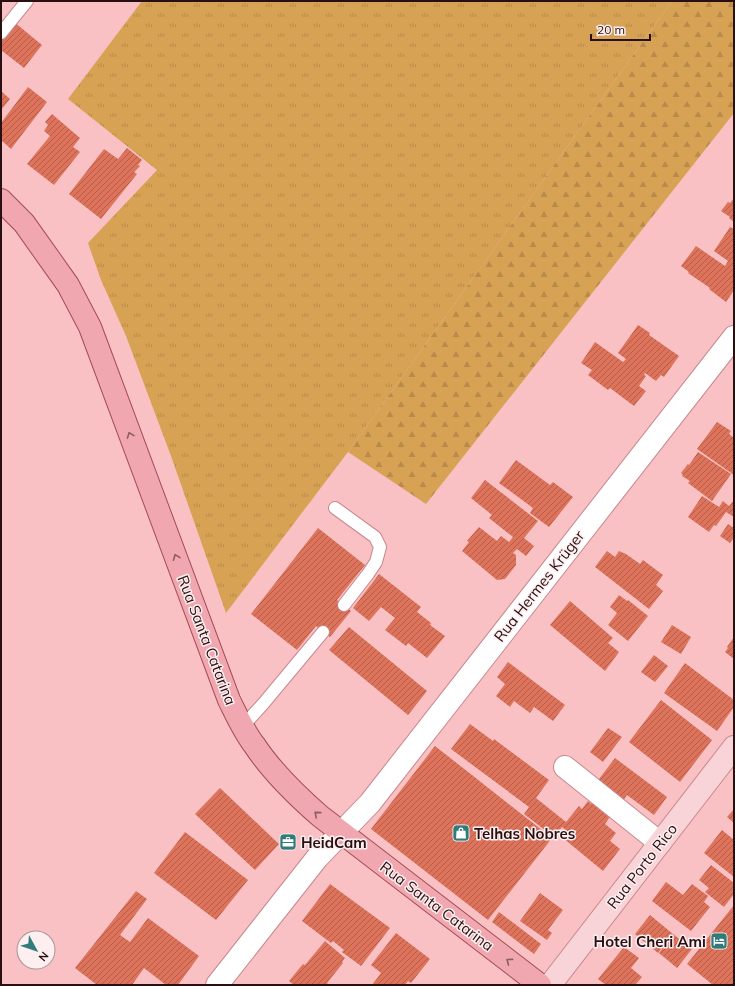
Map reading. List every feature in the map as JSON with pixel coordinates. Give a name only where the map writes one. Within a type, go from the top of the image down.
[{"type":"main road","name":"Rua Santa Catarina","points":[[1,200],[24,223],[68,285],[90,327],[230,700],[242,727],[254,746],[274,771],[320,816],[540,985]]},
{"type":"main road","name":"Rua Porto Rico","points":[[550,985],[734,747]]},
{"type":"street","name":"Rua Hermes Krüger","points":[[217,985],[317,858],[370,803],[734,337]]},
{"type":"street","points":[[565,767],[660,843]]},
{"type":"lane","points":[[1,33],[27,1]]},
{"type":"lane","points":[[335,508],[375,537],[380,547],[376,562],[344,605]]},
{"type":"lane","points":[[242,727],[323,632]]},
{"type":"green space","points":[[142,1],[672,1],[348,452],[226,613],[171,456],[126,336],[101,280],[88,243],[157,170],[68,99]]},
{"type":"green space","points":[[672,1],[734,1],[734,113],[426,504],[348,452]]},
{"type":"building","points":[[14,22],[42,45],[24,68],[1,50],[1,39]]},
{"type":"building","points":[[28,87],[47,102],[11,149],[1,140],[1,123]]},
{"type":"building","points":[[1,91],[10,99],[1,110]]},
{"type":"building","points":[[52,114],[80,138],[73,147],[80,152],[54,185],[27,164],[50,136],[44,131],[48,125],[45,122]]},
{"type":"building","points":[[127,148],[142,160],[138,165],[140,166],[134,172],[137,174],[101,219],[69,194],[104,149],[118,159]]},
{"type":"building","points":[[734,198],[734,222],[729,218],[730,217],[721,211],[728,202],[730,203]]},
{"type":"building","points":[[730,227],[734,229],[734,290],[726,302],[681,266],[696,246],[725,266],[728,261],[714,251]]},
{"type":"building","points":[[638,325],[650,333],[649,335],[679,356],[664,377],[661,375],[656,381],[645,373],[644,375],[646,376],[639,386],[646,391],[634,406],[610,388],[608,390],[588,375],[592,370],[581,363],[595,342],[623,362],[626,359],[618,353]]},
{"type":"building","points":[[717,422],[731,431],[729,434],[734,438],[734,475],[697,449]]},
{"type":"building","points":[[698,452],[731,474],[712,501],[688,483],[690,481],[682,476],[683,475],[681,473]]},
{"type":"building","points":[[516,460],[550,485],[553,482],[573,497],[549,527],[530,513],[533,508],[499,483]]},
{"type":"building","points":[[485,480],[538,521],[524,538],[534,546],[526,556],[517,549],[513,553],[516,555],[516,565],[505,579],[497,580],[462,551],[469,542],[467,541],[479,527],[497,541],[501,536],[509,542],[513,537],[489,518],[492,515],[471,498]]},
{"type":"building","points":[[702,496],[719,507],[723,501],[729,506],[734,500],[734,517],[726,512],[716,526],[714,525],[709,532],[688,517]]},
{"type":"building","points":[[728,524],[734,528],[734,537],[730,543],[720,536]]},
{"type":"building","points":[[318,528],[365,565],[337,600],[351,611],[330,637],[316,626],[297,650],[251,614]]},
{"type":"building","points":[[607,551],[615,557],[619,551],[640,564],[643,560],[663,575],[656,585],[663,591],[649,609],[595,567]]},
{"type":"building","points":[[379,574],[421,607],[417,612],[431,623],[430,625],[445,636],[427,658],[408,643],[406,646],[385,630],[395,618],[381,607],[369,621],[353,608]]},
{"type":"building","points":[[619,595],[627,601],[628,600],[648,616],[628,641],[608,625],[617,613],[610,607]]},
{"type":"building","points":[[570,601],[613,638],[608,643],[619,652],[605,671],[550,625]]},
{"type":"building","points":[[672,625],[691,637],[681,654],[661,642]]},
{"type":"building","points":[[349,627],[427,691],[408,715],[329,650]]},
{"type":"building","points":[[734,637],[734,659],[725,652]]},
{"type":"building","points":[[654,655],[668,666],[655,682],[641,672]]},
{"type":"building","points":[[508,662],[565,705],[553,721],[534,707],[530,713],[514,701],[510,707],[496,696],[505,684],[497,677]]},
{"type":"building","points":[[685,663],[734,700],[734,707],[717,731],[664,693]]},
{"type":"building","points":[[661,700],[712,740],[680,782],[629,742]]},
{"type":"building","points":[[470,724],[493,741],[494,739],[549,780],[536,798],[566,822],[579,806],[582,809],[588,801],[591,804],[593,801],[611,815],[605,824],[616,833],[610,841],[620,849],[603,871],[563,838],[568,832],[562,827],[554,837],[524,814],[529,807],[451,749]]},
{"type":"building","points":[[608,728],[622,737],[603,762],[590,752]]},
{"type":"building","name":"Telhas Nobres","points":[[435,746],[552,838],[488,920],[371,829]]},
{"type":"building","points":[[615,758],[667,797],[654,815],[627,795],[622,802],[596,783]]},
{"type":"building","points":[[220,788],[279,844],[255,870],[195,814]]},
{"type":"building","points":[[734,809],[734,823],[727,817]]},
{"type":"building","points":[[722,830],[734,840],[734,877],[704,853]]},
{"type":"building","points":[[185,832],[248,880],[216,920],[154,873]]},
{"type":"building","points":[[711,865],[734,883],[734,894],[724,907],[705,892],[709,888],[699,880]]},
{"type":"building","points":[[666,882],[683,895],[692,884],[708,896],[704,902],[710,907],[691,931],[652,901]]},
{"type":"building","points":[[330,884],[390,928],[361,966],[342,952],[344,950],[333,941],[331,943],[302,921]]},
{"type":"building","points":[[136,891],[147,899],[120,935],[130,942],[148,918],[199,956],[178,985],[166,985],[144,968],[132,985],[97,985],[75,968]]},
{"type":"building","points":[[540,893],[563,910],[548,930],[552,933],[547,940],[520,921]]},
{"type":"building","name":"Hotel Cheri Ami","points":[[734,905],[734,985],[713,985],[687,964]]},
{"type":"building","points":[[499,912],[541,944],[534,954],[492,922]]},
{"type":"building","points":[[650,915],[673,934],[658,953],[635,934]]},
{"type":"building","points":[[396,933],[430,959],[411,983],[408,981],[405,985],[372,985],[381,973],[371,965]]},
{"type":"building","points":[[673,934],[692,949],[677,968],[659,953]]},
{"type":"building","points":[[325,941],[345,958],[342,962],[343,963],[327,985],[294,985],[289,981]]},
{"type":"building","points":[[624,947],[639,958],[631,968],[642,977],[635,985],[606,985],[598,979]]},
{"type":"place","name":"Telhas Nobres","points":[[461,833]]},
{"type":"place","name":"HeidCam","points":[[288,842]]},
{"type":"place","name":"Hotel Cheri Ami","points":[[719,941]]}]
